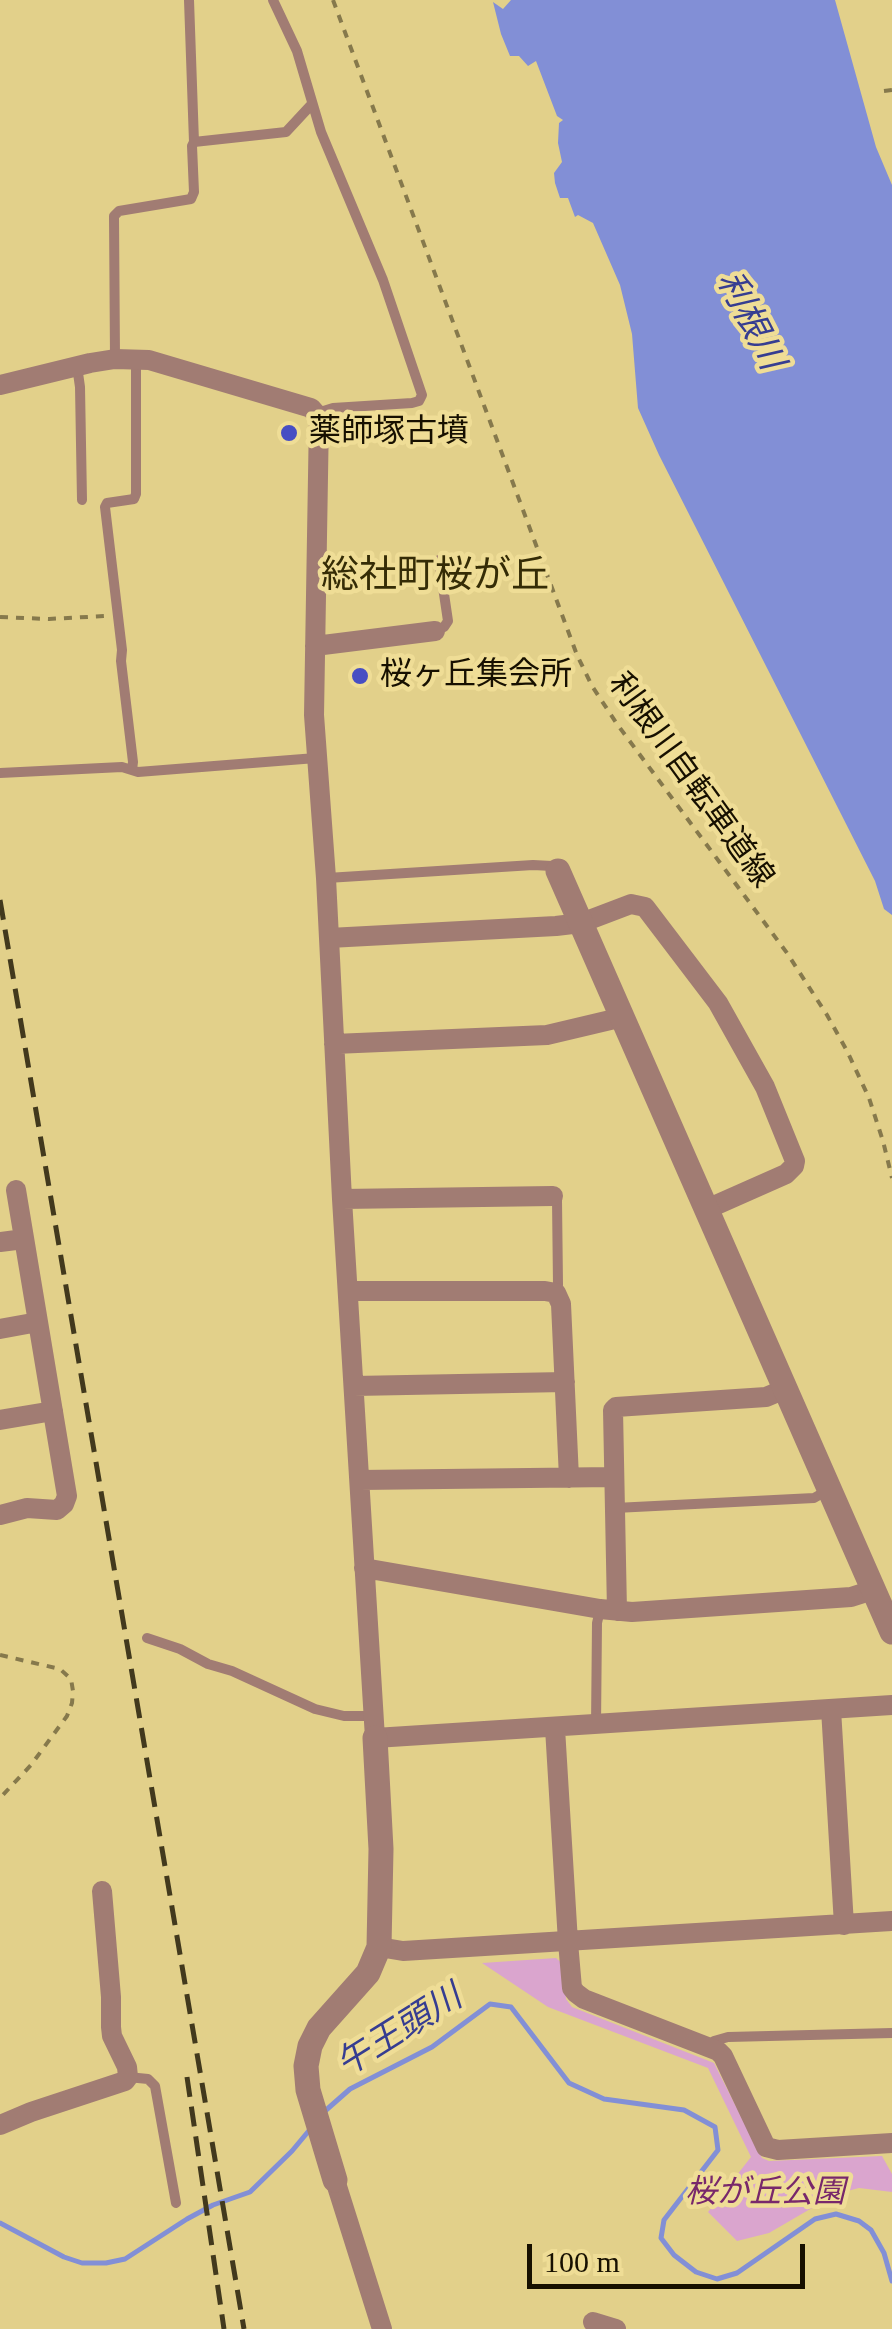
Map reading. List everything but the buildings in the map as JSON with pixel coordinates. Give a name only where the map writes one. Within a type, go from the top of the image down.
[{"type":"street","points":[[0,385],[76,366],[126,359],[172,366],[318,413],[314,715],[381,1849],[379,1947],[368,1973],[326,2018],[314,2038],[306,2066],[319,2130],[382,2329]]},
{"type":"street","points":[[316,646],[435,630]]},
{"type":"street","points":[[558,871],[892,1632]]},
{"type":"street","points":[[329,938],[581,922],[631,904],[645,908],[709,990],[765,1087],[793,1154],[794,1166],[786,1174],[707,1209]]},
{"type":"street","points":[[334,1044],[547,1035],[622,1017]]},
{"type":"street","points":[[0,1515],[26,1508],[57,1510],[64,1504],[66,1491],[16,1190]]},
{"type":"street","points":[[342,1199],[554,1196]]},
{"type":"street","points":[[0,1242],[24,1239]]},
{"type":"street","points":[[348,1292],[556,1293],[561,1304],[569,1478]]},
{"type":"street","points":[[0,1329],[38,1322]]},
{"type":"street","points":[[354,1386],[565,1382]]},
{"type":"street","points":[[608,1610],[618,1597],[613,1410],[766,1397],[785,1389]]},
{"type":"street","points":[[0,1420],[53,1411]]},
{"type":"street","points":[[360,1480],[613,1477]]},
{"type":"street","points":[[364,1568],[632,1612],[851,1597],[873,1590]]},
{"type":"street","points":[[374,1727],[556,1728],[892,1705]]},
{"type":"street","points":[[830,1710],[844,1924]]},
{"type":"street","points":[[556,1728],[572,1988],[580,1997],[709,2046],[723,2056],[766,2147],[778,2150],[892,2144]]},
{"type":"street","points":[[0,2126],[128,2077],[112,2036],[102,1892]]},
{"type":"street","points":[[379,1947],[402,1951],[892,1921]]},
{"type":"street","points":[[593,2322],[616,2329]]},
{"type":"lane","points":[[132,770],[105,507],[131,500],[136,494],[126,359],[117,351],[114,216],[119,211],[191,199],[194,192],[188,0]]},
{"type":"lane","points":[[273,0],[297,51],[321,132],[383,280],[422,395],[412,403],[333,408],[318,413]]},
{"type":"lane","points":[[194,142],[286,132],[312,104]]},
{"type":"lane","points":[[76,366],[80,387],[82,500]]},
{"type":"lane","points":[[435,630],[448,621],[439,560]]},
{"type":"lane","points":[[0,773],[122,767],[138,772],[317,758]]},
{"type":"lane","points":[[326,878],[533,865],[552,866],[558,871]]},
{"type":"lane","points":[[554,1196],[556,1293]]},
{"type":"lane","points":[[614,1508],[814,1498],[829,1490]]},
{"type":"lane","points":[[596,1726],[597,1623],[608,1610]]},
{"type":"lane","points":[[146,1638],[180,1649],[315,1709],[374,1727]]},
{"type":"lane","points":[[709,2046],[728,2037],[892,2033]]},
{"type":"lane","points":[[128,2077],[148,2080],[155,2086],[176,2203]]},
{"type":"path","name":"利根川自転車道線","points":[[333,0],[584,670],[617,724],[809,986],[869,1098],[892,1178]]},
{"type":"path","points":[[884,91],[892,90]]},
{"type":"path","points":[[0,617],[118,616]]},
{"type":"path","points":[[0,1655],[64,1671],[71,1678],[73,1690],[67,1716],[31,1765],[0,1798]]},
{"type":"green space","name":"桜が丘公園","points":[[556,1958],[564,1965],[566,1999],[572,2007],[714,2063],[762,2158],[769,2161],[882,2156],[892,2174],[892,2192],[859,2188],[836,2194],[769,2233],[737,2241],[708,2212],[751,2157],[708,2068],[548,2007],[482,1963]]},
{"type":"water","name":"利根川","points":[[511,0],[835,0],[876,147],[892,185],[892,915],[884,909],[875,881],[638,408],[632,334],[620,285],[593,223],[575,217],[568,198],[560,198],[555,183],[554,173],[562,162],[558,143],[559,123],[563,120],[557,116],[536,61],[528,66],[519,56],[510,56],[501,34],[493,2],[503,9]]},
{"type":"waterway","name":"午王頭川","points":[[325,2111],[350,2089],[432,2047],[490,2004],[511,2007],[569,2083],[604,2099],[684,2110],[715,2127],[718,2150],[664,2220],[661,2238],[674,2255],[696,2272],[717,2279],[737,2273],[815,2219],[836,2214],[859,2221],[871,2230],[884,2253],[892,2281]]},
{"type":"waterway","name":"午王頭川","points":[[0,2223],[82,2263],[125,2259],[213,2205],[250,2192],[312,2127]]},
{"type":"railway","points":[[0,900],[244,2329]]},
{"type":"railway","points":[[187,2077],[224,2329]]},
{"type":"place","name":"薬師塚古墳","points":[[289,433]]},
{"type":"place","name":"桜ヶ丘集会所","points":[[360,676]]},
{"type":"district","name":"総社町桜が丘","points":[[435,577]]}]
